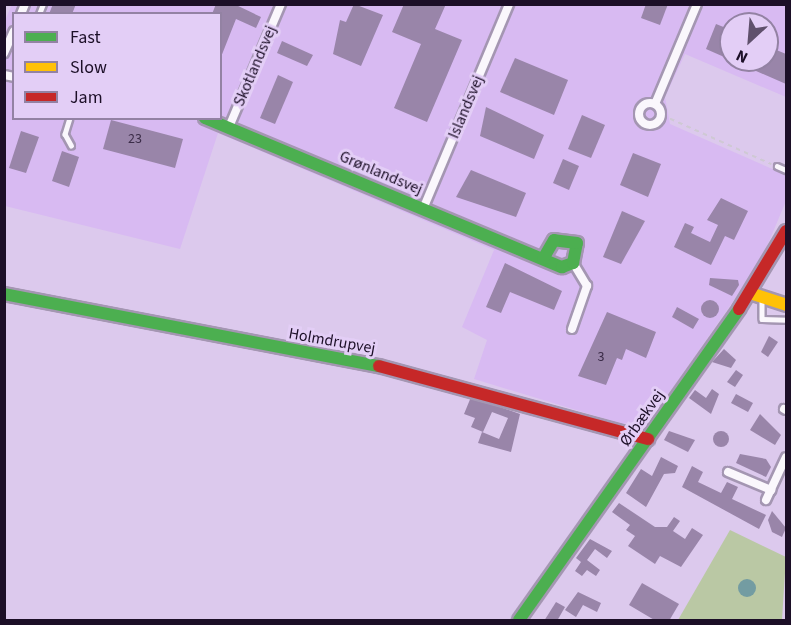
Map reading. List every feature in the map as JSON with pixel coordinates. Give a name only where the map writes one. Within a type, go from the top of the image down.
[{"type":"street","name":"Skotlandsvej","points":[[229,127],[281,4]]},
{"type":"street","name":"Islandsvej","points":[[423,208],[509,4]]},
{"type":"street","points":[[655,104],[662,115],[655,125],[642,122],[640,110],[655,104],[697,4]]},
{"type":"street","points":[[4,53],[12,36]]},
{"type":"street","name":"Grønlandsvej","points":[[210,120],[562,267],[573,263]]},
{"type":"street","name":"Ørbækvej","points":[[519,621],[750,293],[786,231]]},
{"type":"street","points":[[543,259],[561,236],[577,243],[573,263],[587,286],[572,329]]},
{"type":"street","points":[[750,293],[762,299],[786,305]]},
{"type":"street","name":"Holmdrupvej","points":[[4,294],[417,373],[648,439]]},
{"type":"street","points":[[766,500],[786,457]]},
{"type":"street","points":[[728,472],[771,490]]},
{"type":"lane","points":[[69,120],[65,134],[71,145]]},
{"type":"lane","points":[[777,166],[786,170]]},
{"type":"lane","points":[[762,299],[762,319],[786,320]]},
{"type":"path","points":[[662,115],[777,166]]},
{"type":"shaded area","points":[[12,4],[786,5],[786,97],[727,72],[779,72],[779,12],[719,12],[719,68],[685,54],[665,97],[670,124],[786,175],[786,201],[760,263],[650,420],[622,424],[474,379],[487,340],[462,327],[494,250],[218,133],[180,249],[5,206],[4,23]]},
{"type":"shaded area","points":[[730,530],[786,557],[782,620],[678,620]]},
{"type":"shaded area","points":[[747,579],[753,582],[756,588],[753,594],[747,597],[741,594],[738,588],[741,582]]},
{"type":"building","points":[[53,4],[76,4],[73,12],[50,12]]},
{"type":"building","points":[[216,4],[234,4],[261,17],[256,28],[236,19],[222,54],[222,12],[213,12]]},
{"type":"building","points":[[354,4],[383,15],[361,66],[333,54],[340,20],[346,22]]},
{"type":"building","points":[[404,4],[446,4],[435,29],[462,40],[427,122],[394,108],[421,44],[392,32]]},
{"type":"building","points":[[646,4],[668,4],[660,25],[641,18]]},
{"type":"building","points":[[716,24],[719,25],[719,55],[706,49]]},
{"type":"building","points":[[282,41],[313,55],[307,66],[277,53]]},
{"type":"building","points":[[779,51],[786,54],[786,84],[758,72],[779,72]]},
{"type":"building","points":[[515,58],[568,80],[554,115],[500,92]]},
{"type":"building","points":[[278,75],[293,82],[275,124],[260,118]]},
{"type":"building","points":[[486,107],[544,135],[534,159],[480,136]]},
{"type":"building","points":[[582,115],[605,125],[591,158],[568,149]]},
{"type":"building","points":[[111,120],[183,139],[175,168],[103,149]]},
{"type":"building","points":[[21,131],[39,137],[26,173],[9,168]]},
{"type":"building","points":[[62,151],[79,157],[69,187],[52,181]]},
{"type":"building","points":[[633,153],[661,164],[648,197],[620,185]]},
{"type":"building","points":[[563,159],[579,166],[569,190],[553,183]]},
{"type":"building","points":[[471,170],[526,193],[516,217],[456,197]]},
{"type":"building","points":[[721,198],[748,211],[734,240],[725,236],[711,265],[674,247],[685,223],[694,227],[691,233],[710,242],[718,225],[707,220]]},
{"type":"building","points":[[622,211],[645,221],[621,264],[603,257]]},
{"type":"building","points":[[505,263],[562,291],[554,310],[510,292],[501,313],[486,307]]},
{"type":"building","points":[[710,278],[738,280],[739,285],[732,296],[709,285]]},
{"type":"building","points":[[710,300],[716,303],[719,309],[716,315],[710,318],[704,315],[701,309],[704,303]]},
{"type":"building","points":[[677,307],[699,319],[693,329],[672,317]]},
{"type":"building","points":[[607,312],[656,332],[646,358],[626,349],[622,360],[617,358],[606,385],[578,376]]},
{"type":"building","points":[[769,336],[778,342],[768,357],[761,352]]},
{"type":"building","points":[[724,349],[736,360],[731,368],[712,362]]},
{"type":"building","points":[[736,370],[743,375],[735,387],[727,382]]},
{"type":"building","points":[[712,389],[719,394],[711,414],[689,398],[695,390],[706,398]]},
{"type":"building","points":[[736,394],[753,403],[748,412],[731,403]]},
{"type":"building","points":[[471,397],[520,414],[511,452],[478,443],[482,432],[499,439],[508,418],[492,412],[483,432],[471,427],[475,418],[464,414]]},
{"type":"building","points":[[760,414],[781,435],[775,445],[750,430]]},
{"type":"building","points":[[669,431],[695,440],[688,452],[664,440]]},
{"type":"building","points":[[718,431],[724,431],[729,439],[727,445],[718,447],[713,442],[713,436]]},
{"type":"building","points":[[740,454],[766,459],[771,467],[766,477],[736,463]]},
{"type":"building","points":[[661,457],[678,466],[675,473],[664,474],[646,507],[626,493],[641,469],[652,476]]},
{"type":"building","points":[[692,466],[703,472],[698,482],[721,493],[727,482],[738,487],[732,499],[766,515],[759,529],[682,487]]},
{"type":"building","points":[[619,503],[655,527],[667,527],[674,517],[680,521],[673,531],[685,539],[692,528],[703,535],[681,567],[660,556],[655,564],[628,546],[635,536],[626,530],[630,525],[612,512]]},
{"type":"building","points":[[772,511],[786,528],[782,537],[772,532],[768,520]]},
{"type":"building","points":[[590,539],[612,551],[607,558],[595,549],[587,560],[600,570],[596,576],[587,570],[582,576],[575,571],[581,562],[576,558]]},
{"type":"building","points":[[642,583],[679,604],[669,621],[656,621],[629,605]]},
{"type":"building","points":[[578,592],[601,603],[597,612],[583,605],[576,617],[565,610]]},
{"type":"building","points":[[556,602],[565,607],[557,621],[544,621]]},
{"type":"traffic: fast","points":[[210,120],[562,267],[573,263],[577,243],[554,240],[543,259]]},
{"type":"traffic: fast","points":[[4,294],[379,366]]},
{"type":"traffic: fast","points":[[519,620],[739,309]]},
{"type":"traffic: slow","points":[[750,293],[786,305]]},
{"type":"traffic: jam","points":[[739,309],[786,231]]},
{"type":"traffic: jam","points":[[379,366],[648,439]]}]
